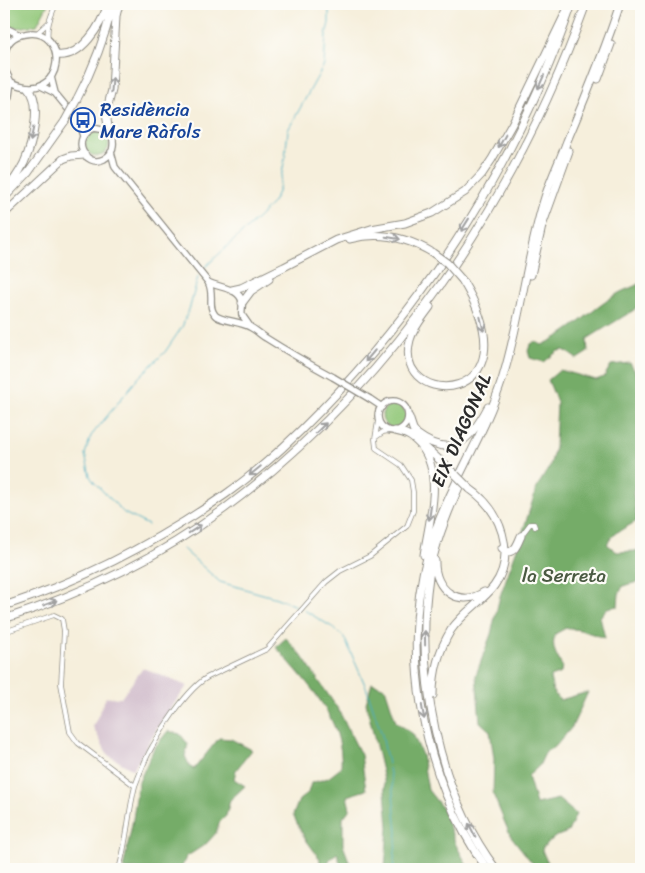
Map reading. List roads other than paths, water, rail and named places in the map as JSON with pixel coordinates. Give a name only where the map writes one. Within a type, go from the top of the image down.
[{"type":"highway","points":[[57,55],[68,55],[86,43],[108,4]]},
{"type":"highway","points":[[4,198],[28,173],[65,121],[78,99],[100,47],[114,4]]},
{"type":"highway","points":[[109,133],[106,113],[112,90],[116,16],[119,4]]},
{"type":"highway","points":[[229,289],[241,288],[330,243],[352,234],[405,223],[432,213],[465,192],[482,174],[497,150],[564,13],[572,4]]},
{"type":"highway","points":[[4,606],[96,570],[142,547],[180,524],[227,493],[260,466],[303,428],[335,396],[403,315],[468,221],[503,161],[528,111],[553,55],[572,4]]},
{"type":"highway","points":[[4,618],[68,596],[148,557],[224,510],[284,462],[340,409],[402,336],[462,254],[507,178],[534,126],[553,86],[586,4]]},
{"type":"highway","name":"EIX DIAGONAL","points":[[487,869],[456,817],[438,773],[424,719],[418,664],[417,612],[427,559],[435,533],[448,501],[488,418],[501,382],[515,336],[529,260],[546,195],[620,4]]},
{"type":"highway","name":"EIX DIAGONAL","points":[[496,869],[475,837],[459,803],[447,771],[437,733],[428,686],[425,634],[429,576],[441,531],[450,508],[492,417],[510,370],[542,226],[557,180],[625,4]]},
{"type":"highway","points":[[4,192],[24,162],[31,140],[36,106],[34,95],[25,87]]},
{"type":"highway","points":[[4,214],[63,159],[71,156],[85,155]]},
{"type":"highway","points":[[242,307],[248,293],[260,284],[334,244],[354,238],[370,236],[393,237],[418,245],[446,263],[462,280],[473,298],[482,326],[484,345],[482,360],[476,374],[466,383],[450,387],[436,386],[424,380],[415,371],[410,359],[410,338],[416,326],[474,242],[494,207],[507,178]]},
{"type":"highway","points":[[392,431],[404,432],[439,446],[450,446],[460,442],[468,437],[478,424],[501,382]]},
{"type":"highway","points":[[409,416],[416,436],[430,460],[434,484],[417,612]]},
{"type":"highway","points":[[416,436],[485,502],[494,518],[504,551],[501,573]]},
{"type":"highway","points":[[441,531],[435,564],[438,580],[451,594],[464,598],[473,597],[488,588],[498,570],[500,557],[499,542],[494,518]]},
{"type":"highway","points":[[494,518],[503,528],[507,540],[515,541],[521,536]]},
{"type":"highway","points":[[437,733],[433,694],[435,671],[440,653],[447,637],[457,622],[489,591],[521,536]]},
{"type":"highway","points":[[504,551],[510,552],[514,550]]},
{"type":"street","points":[[41,86],[51,77],[57,64],[57,55],[48,40],[47,31],[48,23],[56,4]]},
{"type":"street","points":[[36,34],[48,23]]},
{"type":"street","points":[[4,27],[20,35]]},
{"type":"street","points":[[4,31],[9,42]]},
{"type":"street","points":[[4,55],[9,42],[20,35],[36,34],[48,40]]},
{"type":"street","points":[[4,68],[12,82],[25,87],[41,86],[55,93],[78,121],[83,136],[81,145],[85,155],[93,160],[102,160],[115,166]]},
{"type":"street","points":[[51,77],[55,93]]},
{"type":"street","points":[[4,107],[12,82]]},
{"type":"street","points":[[9,96],[25,87]]},
{"type":"street","points":[[78,121],[94,128],[101,128],[109,133],[114,144],[111,152],[102,160]]},
{"type":"street","points":[[83,136],[94,128]]},
{"type":"street","points":[[111,152],[115,166],[208,282],[211,289],[211,310],[222,319],[250,326]]},
{"type":"street","points":[[208,282],[229,289],[240,296],[242,317],[250,326],[265,337],[382,406]]},
{"type":"street","points":[[212,299],[216,293],[229,289]]},
{"type":"street","points":[[230,320],[237,316],[242,307]]},
{"type":"street","points":[[119,869],[125,847],[135,786],[151,748],[198,683],[267,649],[333,575],[370,556],[404,530],[410,521],[414,498],[412,480],[401,465],[377,449],[374,439],[379,412],[382,406],[390,401],[398,402],[405,406],[409,416],[407,424],[403,428],[381,432],[374,439]]},
{"type":"street","points":[[378,421],[383,427],[392,431]]},
{"type":"street","points":[[521,536],[530,524],[534,524],[535,527]]},
{"type":"street","points":[[4,632],[54,615],[62,619],[64,631],[61,684],[70,732],[78,743],[135,786]]},
{"type":"waterway","points":[[203,269],[260,216],[273,202],[278,192],[288,130],[324,65],[326,35],[329,23],[329,4]]},
{"type":"waterway","points":[[148,525],[124,513],[93,481],[85,454],[91,436],[138,378],[165,352],[182,327],[190,307],[198,277]]},
{"type":"waterway","points":[[183,549],[220,582],[277,598],[300,608]]},
{"type":"waterway","points":[[304,610],[332,627],[344,637],[366,687],[382,735],[392,783],[397,833],[393,869]]},
{"type":"place","name":"Residència Mare Ràfols","points":[[83,120]]},
{"type":"park label","name":"la Serreta","points":[[564,575]]}]
